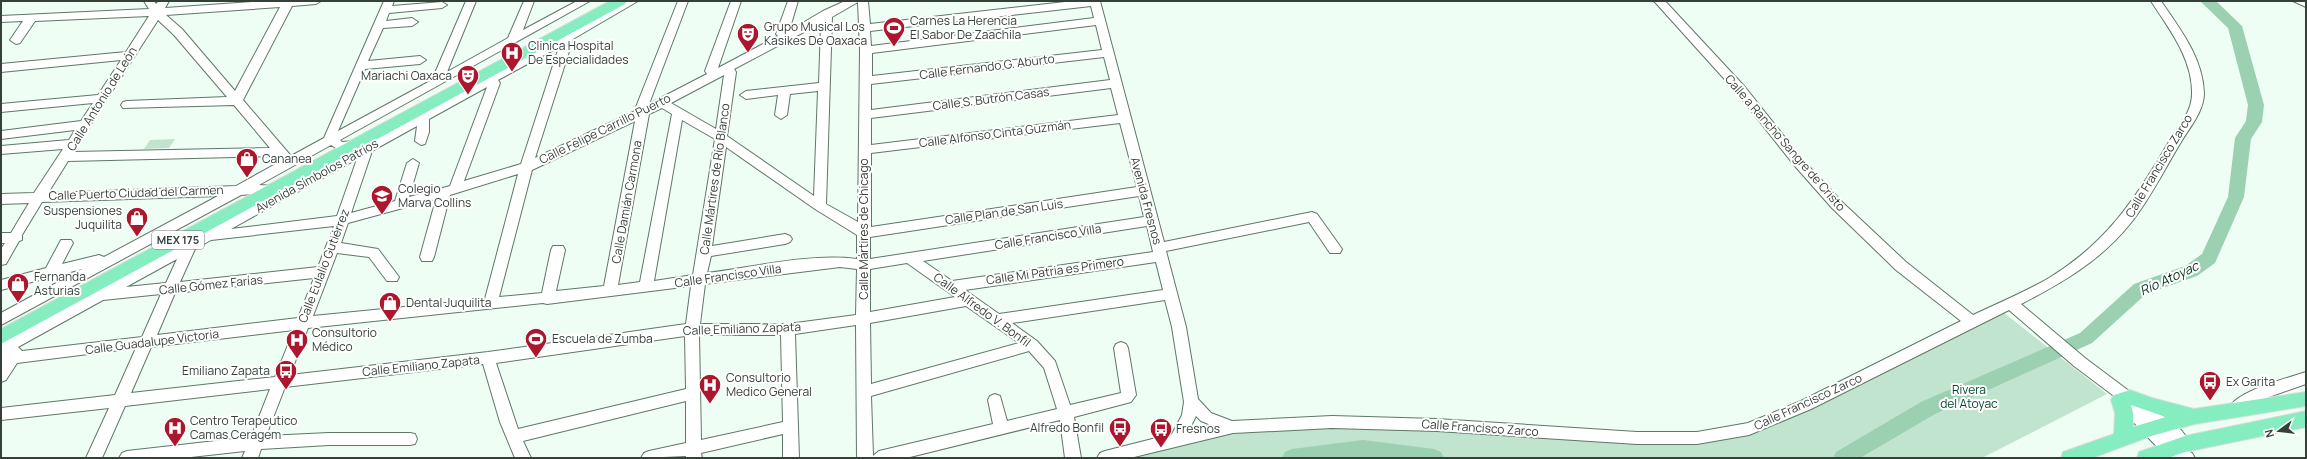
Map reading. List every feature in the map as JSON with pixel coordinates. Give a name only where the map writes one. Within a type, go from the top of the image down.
[{"type":"main road","name":"Avenida Símbolos Patrios","points":[[1,338],[189,240],[335,143],[604,1]]},
{"type":"main road","name":"Avenida Símbolos Patrios","points":[[1,328],[155,245],[264,189],[359,148],[620,1]]},
{"type":"main road","points":[[2123,438],[2125,398],[2195,416]]},
{"type":"main road","points":[[2070,458],[2157,426],[2195,416],[2236,408],[2299,400]]},
{"type":"main road","points":[[2146,458],[2304,420]]},
{"type":"street","points":[[149,1],[156,12],[178,32],[278,152],[289,162]]},
{"type":"street","name":"Calle Antonio de León","points":[[2,258],[17,237],[39,196],[74,144],[164,1]]},
{"type":"street","points":[[1,19],[156,12],[316,1]]},
{"type":"street","points":[[437,81],[471,1]]},
{"type":"street","points":[[514,38],[529,1]]},
{"type":"street","name":"Avenida Símbolos Patrios","points":[[375,121],[437,81],[568,6],[585,1]]},
{"type":"street","name":"Avenida Símbolos Patrios","points":[[5,355],[27,336],[99,296],[189,240],[206,237],[359,148],[423,118],[491,81],[568,36],[634,1]]},
{"type":"street","name":"Calle Damián Carmona","points":[[610,291],[643,112],[642,107],[683,1]]},
{"type":"street","points":[[720,71],[711,71],[736,1]]},
{"type":"street","points":[[784,37],[782,34],[793,1]]},
{"type":"street","name":"Calle Felipe Carrillo Puerto","points":[[206,237],[343,220],[450,191],[526,166],[643,112],[827,13],[853,1]]},
{"type":"street","name":"Calle Mártires de Chicago","points":[[863,1],[866,28],[863,319],[865,458]]},
{"type":"street","name":"Calle a Rancho Sangre de Cristo","points":[[1659,1],[1741,90],[1798,162],[1837,205],[1901,266],[1973,323]]},
{"type":"street","name":"Calle Francisco Zarco","points":[[1105,458],[1177,439],[1233,427],[1332,422],[1437,425],[1577,435],[1697,438],[1749,429],[1806,405],[2011,304],[2079,266],[2114,234],[2143,197],[2191,114],[2198,95],[2196,72],[2182,42],[2156,1]]},
{"type":"street","points":[[2298,1],[2306,4]]},
{"type":"street","points":[[236,101],[288,2]]},
{"type":"street","points":[[866,28],[1095,2]]},
{"type":"street","name":"Avenida Fresnos","points":[[1095,2],[1179,327],[1191,402],[1189,414],[1177,439]]},
{"type":"street","points":[[359,148],[335,143],[329,137],[388,5],[442,5]]},
{"type":"street","points":[[820,206],[827,13]]},
{"type":"street","points":[[16,40],[31,18]]},
{"type":"street","points":[[866,50],[1101,21]]},
{"type":"street","points":[[380,25],[412,22]]},
{"type":"street","points":[[490,304],[526,166],[568,36]]},
{"type":"street","name":"Calle Fernando G. Aburto","points":[[865,81],[1109,52]]},
{"type":"street","points":[[1,68],[129,55]]},
{"type":"street","points":[[362,64],[420,60]]},
{"type":"street","name":"Calle Mártires de Río Blanco","points":[[694,453],[692,329],[699,280],[705,252],[730,72],[720,71]]},
{"type":"street","points":[[427,257],[450,191],[494,83],[491,81]]},
{"type":"street","name":"Calle S. Butrón Casas","points":[[866,115],[1117,83]]},
{"type":"street","points":[[746,95],[824,86]]},
{"type":"street","points":[[781,115],[785,91]]},
{"type":"street","points":[[1,108],[103,98]]},
{"type":"street","points":[[127,106],[236,101]]},
{"type":"street","points":[[662,102],[720,137],[820,206],[865,232]]},
{"type":"street","points":[[646,287],[678,111]]},
{"type":"street","points":[[421,141],[424,132],[423,118]]},
{"type":"street","name":"Calle Alfonso Cinta Guzmán","points":[[864,150],[1125,118]]},
{"type":"street","points":[[1,135],[86,125]]},
{"type":"street","name":"Avenida Símbolos Patrios","points":[[1,320],[236,190],[289,162],[335,143]]},
{"type":"street","points":[[1,150],[74,144]]},
{"type":"street","name":"Calle Eulalio Gutiérrez","points":[[250,458],[278,382],[343,220],[365,154],[359,148]]},
{"type":"street","points":[[64,157],[278,152]]},
{"type":"street","points":[[400,205],[413,163]]},
{"type":"street","name":"Calle Puerto Ciudad del Carmen","points":[[1,199],[39,196],[264,189]]},
{"type":"street","name":"Calle Plan de San Luis","points":[[865,232],[1143,192]]},
{"type":"street","name":"Calle Mi Patria es Primero","points":[[949,287],[1160,252],[1312,218],[1335,249]]},
{"type":"street","name":"Calle Francisco Villa","points":[[302,323],[547,299],[840,262],[864,265],[1151,221]]},
{"type":"street","points":[[1,238],[17,237]]},
{"type":"street","points":[[705,252],[785,239]]},
{"type":"street","points":[[94,458],[118,401],[147,343],[170,290],[189,240]]},
{"type":"street","points":[[50,274],[66,243]]},
{"type":"street","points":[[1,285],[50,274],[155,245]]},
{"type":"street","points":[[333,247],[373,253],[392,277]]},
{"type":"street","points":[[547,299],[558,250]]},
{"type":"street","name":"Calle Alfredo V. Bonfil","points":[[911,259],[1032,345],[1050,365],[1066,414],[1073,458]]},
{"type":"street","name":"Calle Gómez Farías","points":[[99,296],[170,290],[322,272]]},
{"type":"street","points":[[998,320],[1170,294]]},
{"type":"street","name":"Calle Emiliano Zapata","points":[[1,414],[488,358],[692,329],[788,330],[863,319],[968,300]]},
{"type":"street","points":[[2011,304],[2125,398],[2157,426],[2180,450]]},
{"type":"street","name":"Calle Guadalupe Victoria","points":[[5,355],[147,343],[302,323]]},
{"type":"street","points":[[788,330],[791,458]]},
{"type":"street","points":[[865,392],[1032,345]]},
{"type":"street","points":[[879,458],[1001,427],[1066,414],[1126,398],[1129,395],[1121,348]]},
{"type":"street","points":[[1,376],[5,355]]},
{"type":"street","points":[[488,358],[500,403],[512,437],[523,458]]},
{"type":"street","points":[[2236,408],[2268,389],[2306,378]]},
{"type":"street","points":[[512,437],[693,393]]},
{"type":"street","points":[[994,400],[1001,427]]},
{"type":"street","points":[[1191,402],[1206,417],[1233,427]]},
{"type":"street","points":[[649,458],[694,453],[791,426]]},
{"type":"street","points":[[127,458],[255,443],[329,439],[410,439]]},
{"type":"green space","points":[[175,139],[169,148],[144,149],[150,140]]},
{"type":"green space","name":"Rivera del Atoyac","points":[[2004,313],[2107,394],[1982,458],[1114,458],[1177,439],[1332,422],[1637,438],[1749,429],[1806,405]]},
{"type":"waterway","name":"Río Atoyac","points":[[1843,458],[1928,408],[2086,338],[2140,289],[2191,271],[2209,258],[2236,197],[2243,138],[2254,122],[2256,105],[2235,26],[2207,1]]},
{"type":"waterway","name":"Río Atoyac","points":[[1292,458],[1363,448],[1434,458]]},
{"type":"place","name":"Carnes La Herencia El Sabor De Zaachila","points":[[894,48]]},
{"type":"place","name":"Grupo Musical Los Kasikes De Oaxaca","points":[[748,54]]},
{"type":"place","name":"Clinica Hospital De Especialidades","points":[[512,72]]},
{"type":"place","name":"Mariachi Oaxaca","points":[[468,96]]},
{"type":"place","name":"Cananea","points":[[247,178]]},
{"type":"place","name":"Colegio Marva Collins","points":[[382,216]]},
{"type":"place","name":"Suspensiones Juquilita","points":[[137,238]]},
{"type":"place","name":"Fernanda Asturias","points":[[18,304]]},
{"type":"place","name":"Dental Juquilita","points":[[390,322]]},
{"type":"place","name":"Escuela de Zumba","points":[[536,358]]},
{"type":"place","name":"Consultorio Médico","points":[[297,360]]},
{"type":"place","name":"Emiliano Zapata","points":[[286,390]]},
{"type":"place","name":"Ex Garita","points":[[2210,402]]},
{"type":"place","name":"Consultorio Medico General","points":[[710,404]]},
{"type":"place","name":"Centro Terapeutico Camas Ceragem","points":[[175,448]]},
{"type":"place","name":"Alfredo Bonfil","points":[[1120,448]]},
{"type":"place","name":"Fresnos","points":[[1161,448]]}]
